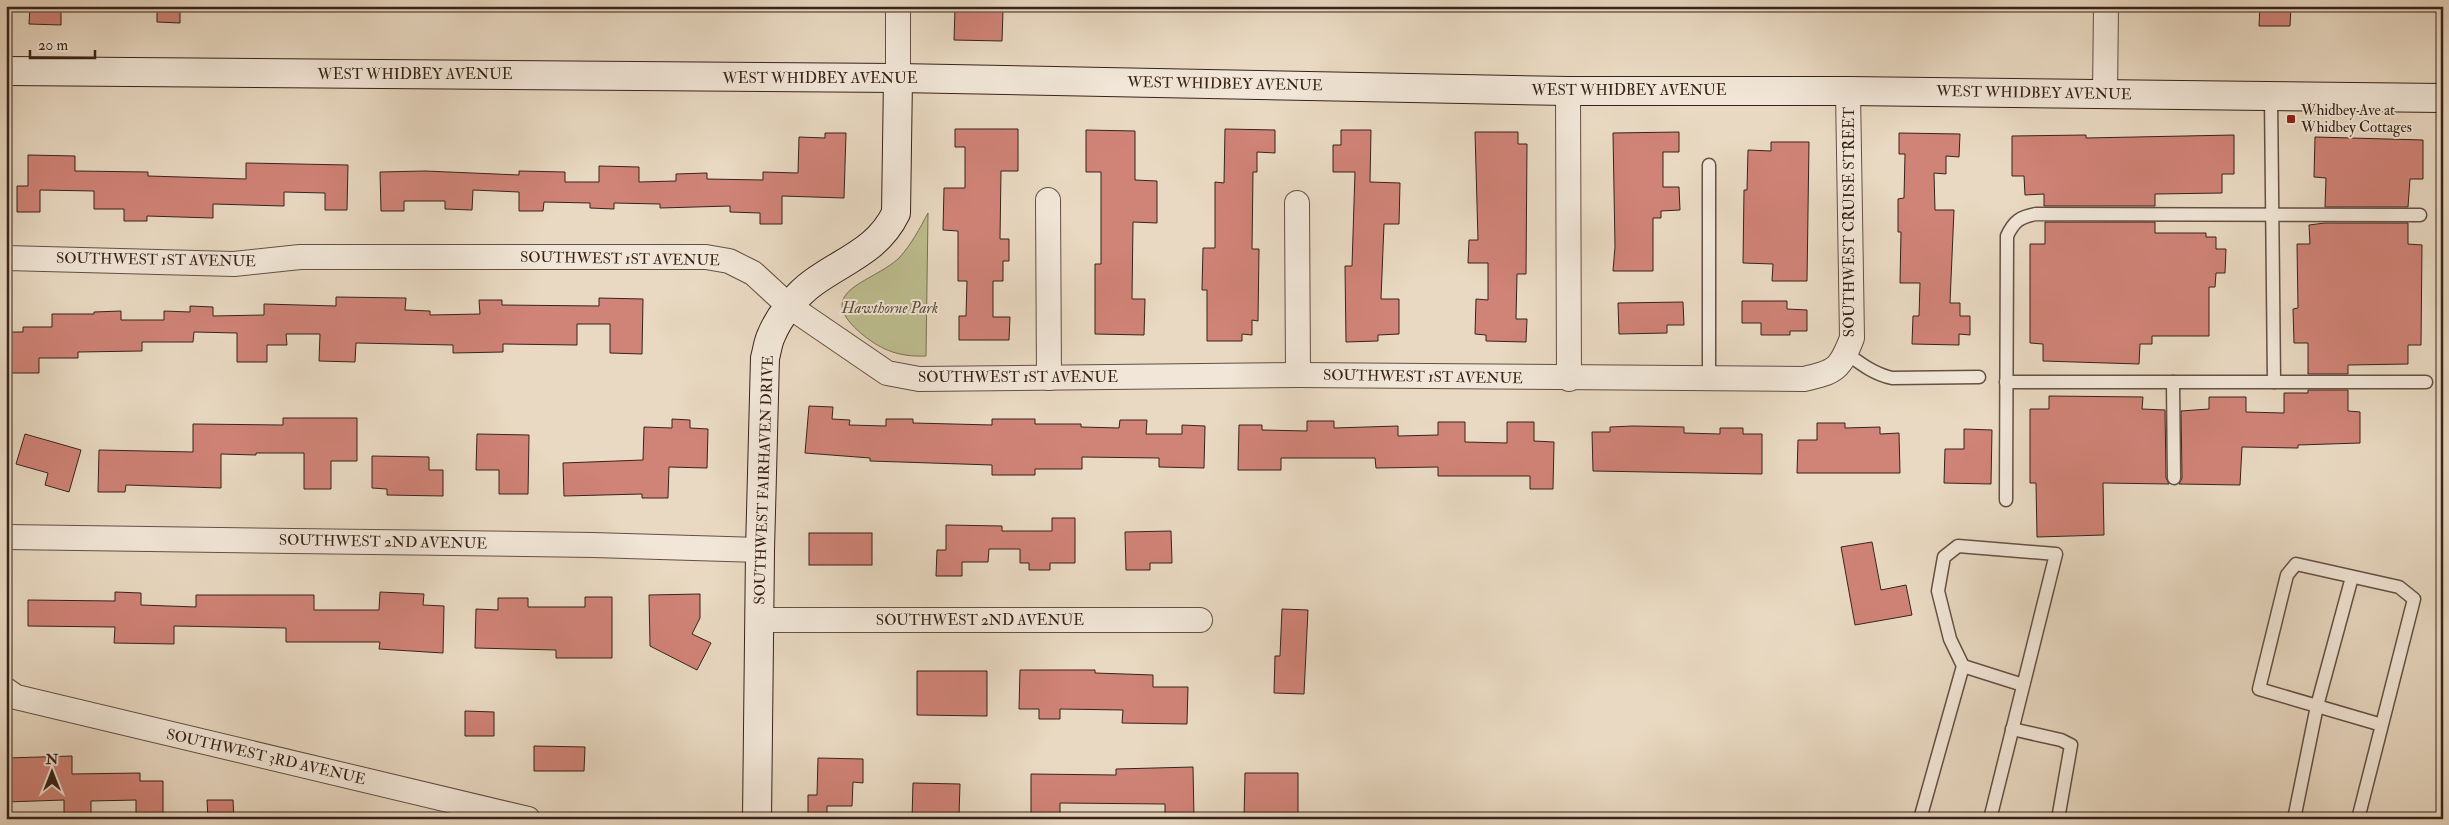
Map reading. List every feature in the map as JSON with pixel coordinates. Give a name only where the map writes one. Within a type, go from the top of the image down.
[{"type":"street","points":[[898,6],[898,78]]},
{"type":"street","points":[[2105,94],[2106,6]]},
{"type":"street","name":"WEST WHIDBEY AVENUE","points":[[6,71],[898,78],[1568,91],[1848,91],[2443,98]]},
{"type":"street","name":"SOUTHWEST FAIRHAVEN DRIVE","points":[[757,819],[760,550],[766,358],[771,335],[789,306],[813,283],[873,246],[893,220],[896,213],[898,195],[898,78]]},
{"type":"street","points":[[1568,91],[1569,379]]},
{"type":"street","name":"SOUTHWEST CRUISE STREET","points":[[1846,353],[1852,338],[1848,91]]},
{"type":"street","points":[[1048,200],[1049,378]]},
{"type":"street","points":[[1298,202],[1298,376]]},
{"type":"street","name":"SOUTHWEST 1ST AVENUE","points":[[6,258],[234,264],[300,257],[706,257],[729,260],[753,273],[789,306],[887,373],[919,379],[1298,376],[1804,379],[1826,374],[1841,363],[1846,353]]},
{"type":"street","name":"SOUTHWEST 2ND AVENUE","points":[[6,537],[593,545],[760,550]]},
{"type":"street","name":"SOUTHWEST 2ND AVENUE","points":[[759,620],[1200,620]]},
{"type":"street","name":"SOUTHWEST 3RD AVENUE","points":[[6,690],[16,698],[528,819]]},
{"type":"lane","points":[[2272,96],[2274,382]]},
{"type":"lane","points":[[1709,165],[1709,379]]},
{"type":"lane","points":[[2006,500],[2007,236],[2012,226],[2021,216],[2036,214],[2420,215]]},
{"type":"lane","points":[[1846,353],[1866,368],[1892,378],[1979,377]]},
{"type":"lane","points":[[2006,382],[2426,382]]},
{"type":"lane","points":[[2173,382],[2174,478]]},
{"type":"lane","points":[[1920,819],[1962,666],[1950,639],[1938,591],[1944,557],[1958,546],[2056,554],[1990,819]]},
{"type":"lane","points":[[2358,819],[2382,725],[2414,599],[2399,587],[2296,564],[2287,575],[2259,689],[2382,725]]},
{"type":"lane","points":[[2294,819],[2317,706],[2352,577]]},
{"type":"lane","points":[[1962,666],[2023,685]]},
{"type":"lane","points":[[2012,729],[2061,740],[2072,745],[2058,819]]},
{"type":"green space","name":"Hawthorne Park","points":[[928,213],[926,356],[900,354],[885,349],[863,335],[848,320],[842,308],[844,298],[851,290],[899,258]]},
{"type":"building","points":[[30,6],[61,6],[61,25],[29,24]]},
{"type":"building","points":[[157,6],[180,6],[180,23],[157,22]]},
{"type":"building","points":[[2260,6],[2291,6],[2290,26],[2259,26]]},
{"type":"building","points":[[955,9],[1003,10],[1002,41],[954,40]]},
{"type":"building","points":[[955,129],[1018,129],[1018,171],[1001,171],[1000,239],[1009,239],[1009,261],[1003,261],[1003,281],[993,281],[993,317],[1010,317],[1009,340],[959,340],[959,316],[966,316],[967,281],[958,281],[958,231],[943,230],[944,188],[965,188],[965,147],[955,147]]},
{"type":"building","points":[[1225,129],[1275,130],[1275,153],[1257,152],[1257,172],[1253,172],[1252,249],[1259,249],[1258,321],[1252,320],[1252,335],[1242,334],[1242,341],[1207,341],[1207,290],[1202,290],[1203,248],[1215,248],[1215,182],[1224,183]]},
{"type":"building","points":[[1086,130],[1135,131],[1135,180],[1157,181],[1157,223],[1133,222],[1132,299],[1145,299],[1144,335],[1095,334],[1095,264],[1101,264],[1101,172],[1086,172]]},
{"type":"building","points":[[1341,130],[1371,130],[1370,182],[1400,183],[1399,224],[1384,224],[1381,299],[1399,299],[1399,334],[1378,335],[1378,341],[1346,342],[1345,266],[1352,266],[1355,172],[1333,172],[1333,145],[1341,145]]},
{"type":"building","points":[[1475,132],[1518,132],[1518,144],[1527,144],[1526,274],[1517,274],[1516,319],[1527,319],[1526,342],[1486,341],[1486,335],[1475,334],[1476,299],[1488,300],[1488,263],[1468,263],[1469,240],[1478,240]]},
{"type":"building","points":[[1679,132],[1679,152],[1663,152],[1663,187],[1679,187],[1680,210],[1661,211],[1661,218],[1653,218],[1653,271],[1613,271],[1615,247],[1613,133]]},
{"type":"building","points":[[825,133],[846,133],[844,198],[782,196],[782,224],[760,224],[760,213],[730,212],[730,206],[660,208],[660,204],[614,203],[614,209],[590,208],[590,203],[544,202],[543,211],[519,211],[519,192],[473,190],[472,210],[445,209],[445,201],[404,201],[404,211],[381,211],[380,172],[425,171],[519,175],[519,171],[565,172],[565,182],[599,182],[599,166],[639,167],[639,182],[676,181],[676,174],[707,173],[707,179],[763,180],[763,172],[798,173],[799,137],[825,138]]},
{"type":"building","points":[[1899,133],[1960,134],[1959,157],[1946,156],[1946,174],[1934,173],[1935,210],[1954,210],[1950,303],[1960,303],[1960,316],[1970,316],[1970,335],[1959,334],[1959,345],[1912,344],[1913,316],[1919,316],[1920,283],[1900,283],[1901,232],[1898,232],[1898,199],[1904,198],[1905,154],[1899,154]]},
{"type":"building","points":[[2086,135],[2086,138],[2234,135],[2234,174],[2222,174],[2222,193],[2155,194],[2155,206],[2044,206],[2044,194],[2025,195],[2024,176],[2012,176],[2012,136]]},
{"type":"building","points":[[2315,137],[2423,140],[2423,179],[2410,179],[2408,207],[2325,207],[2326,178],[2314,177]]},
{"type":"building","points":[[1771,142],[1809,142],[1807,281],[1772,281],[1773,264],[1743,263],[1744,190],[1747,190],[1748,150],[1771,151]]},
{"type":"building","points":[[28,155],[75,156],[75,171],[148,172],[148,176],[246,179],[246,163],[348,165],[347,210],[325,210],[325,193],[284,192],[284,206],[213,204],[213,218],[147,216],[147,221],[124,221],[124,209],[94,209],[94,191],[40,190],[40,212],[17,212],[17,186],[28,186]]},
{"type":"building","points":[[2045,222],[2155,222],[2155,233],[2206,233],[2206,237],[2216,237],[2216,249],[2226,249],[2225,273],[2216,273],[2215,287],[2209,287],[2209,336],[2152,336],[2152,344],[2140,344],[2139,364],[2043,361],[2043,344],[2030,343],[2030,244],[2045,244]]},
{"type":"building","points":[[2325,223],[2408,223],[2408,244],[2422,245],[2421,345],[2408,345],[2408,364],[2348,365],[2348,374],[2308,374],[2308,343],[2294,343],[2293,309],[2298,308],[2297,244],[2310,244],[2309,225]]},
{"type":"building","points":[[336,297],[406,298],[405,310],[430,311],[430,315],[480,314],[479,300],[502,300],[502,305],[599,306],[599,298],[643,299],[642,354],[610,353],[610,324],[577,324],[577,345],[503,344],[503,352],[453,353],[453,345],[356,343],[355,362],[319,361],[320,334],[286,334],[287,345],[267,345],[267,362],[237,362],[237,333],[194,332],[193,342],[142,342],[142,351],[78,352],[78,358],[39,358],[39,373],[11,373],[11,332],[23,332],[23,327],[52,327],[52,314],[94,314],[94,312],[121,311],[121,320],[164,320],[164,311],[190,312],[190,306],[213,307],[213,316],[264,315],[264,304],[336,306]]},
{"type":"building","points":[[1742,301],[1787,301],[1787,309],[1807,310],[1807,331],[1790,331],[1790,335],[1761,335],[1761,323],[1742,323]]},
{"type":"building","points":[[1683,302],[1684,325],[1667,325],[1667,333],[1619,334],[1618,303]]},
{"type":"building","points":[[2308,390],[2348,390],[2348,411],[2360,412],[2360,443],[2298,445],[2298,448],[2242,447],[2240,485],[2179,484],[2182,478],[2181,411],[2209,409],[2209,397],[2246,397],[2246,412],[2284,413],[2284,393],[2308,393]]},
{"type":"building","points":[[2049,396],[2143,397],[2142,409],[2165,410],[2166,478],[2169,484],[2103,483],[2104,535],[2037,537],[2036,483],[2030,483],[2030,409],[2049,409]]},
{"type":"building","points":[[809,406],[833,407],[832,419],[850,420],[849,425],[886,426],[886,419],[913,419],[913,423],[992,425],[992,419],[1035,419],[1035,424],[1081,424],[1081,427],[1119,428],[1120,420],[1147,420],[1146,434],[1182,434],[1182,425],[1205,426],[1204,468],[1159,467],[1159,458],[1082,457],[1082,469],[1035,469],[1035,475],[992,475],[992,465],[870,461],[870,458],[805,453]]},
{"type":"building","points":[[283,418],[357,418],[357,461],[331,461],[331,489],[304,489],[304,453],[256,453],[256,455],[221,454],[221,488],[126,485],[125,492],[98,492],[99,450],[193,452],[193,424],[283,425]]},
{"type":"building","points":[[672,419],[690,420],[690,428],[708,429],[707,468],[669,467],[668,498],[642,498],[642,494],[564,496],[563,463],[643,460],[644,427],[672,428]]},
{"type":"building","points":[[1307,421],[1334,421],[1334,428],[1398,426],[1398,436],[1438,435],[1438,422],[1465,422],[1465,442],[1507,443],[1507,422],[1534,422],[1534,441],[1554,442],[1553,489],[1530,489],[1530,476],[1438,476],[1438,467],[1376,468],[1375,458],[1281,458],[1281,470],[1238,470],[1239,425],[1262,425],[1262,430],[1307,431]]},
{"type":"building","points":[[1817,423],[1845,423],[1845,428],[1880,427],[1880,434],[1899,433],[1900,473],[1797,473],[1798,440],[1817,440]]},
{"type":"building","points":[[1610,427],[1684,427],[1684,433],[1720,434],[1720,428],[1743,428],[1743,434],[1762,434],[1762,474],[1593,471],[1592,432],[1610,432]]},
{"type":"building","points":[[1964,429],[1992,430],[1991,484],[1944,483],[1945,449],[1964,449]]},
{"type":"building","points":[[25,434],[81,450],[69,492],[45,485],[48,473],[16,464]]},
{"type":"building","points":[[477,434],[529,435],[528,494],[499,494],[499,470],[476,470]]},
{"type":"building","points":[[372,456],[429,457],[429,470],[443,470],[443,496],[387,495],[387,489],[372,488]]},
{"type":"building","points":[[1052,518],[1075,518],[1075,563],[1050,563],[1050,570],[1029,570],[1029,563],[1020,563],[1020,549],[989,549],[988,562],[962,562],[962,576],[936,576],[937,550],[946,550],[946,525],[1002,526],[1002,531],[1052,531]]},
{"type":"building","points":[[1171,531],[1172,563],[1150,563],[1150,570],[1126,570],[1125,532]]},
{"type":"building","points":[[809,533],[872,533],[872,565],[809,565]]},
{"type":"building","points":[[1872,542],[1881,590],[1906,585],[1912,615],[1855,625],[1841,547]]},
{"type":"building","points":[[115,592],[141,593],[141,605],[196,607],[196,595],[314,595],[314,610],[379,610],[380,592],[424,594],[423,605],[444,606],[443,653],[379,649],[380,642],[286,642],[286,628],[174,626],[174,644],[114,643],[115,627],[28,626],[28,600],[115,601]]},
{"type":"building","points":[[700,594],[700,618],[692,634],[711,643],[697,670],[650,646],[649,595]]},
{"type":"building","points":[[585,597],[612,597],[612,658],[556,658],[556,650],[475,648],[476,609],[498,610],[498,598],[528,598],[528,607],[585,607]]},
{"type":"building","points":[[1282,609],[1308,610],[1304,694],[1274,693],[1275,656],[1280,656]]},
{"type":"building","points":[[1020,670],[1095,670],[1095,673],[1153,675],[1153,687],[1188,687],[1187,724],[1122,723],[1123,710],[1060,709],[1060,719],[1039,719],[1039,709],[1019,709]]},
{"type":"building","points":[[917,671],[987,671],[987,716],[917,715]]},
{"type":"building","points":[[465,711],[494,712],[494,736],[465,736]]},
{"type":"building","points":[[534,746],[585,747],[584,771],[534,771]]},
{"type":"building","points":[[72,756],[72,774],[140,773],[140,781],[163,781],[163,819],[136,819],[136,800],[91,801],[91,819],[64,819],[64,800],[6,802],[7,758]]},
{"type":"building","points":[[818,758],[863,759],[863,783],[853,782],[852,806],[827,806],[827,819],[808,818],[808,795],[817,795]]},
{"type":"building","points":[[1193,767],[1194,819],[1165,819],[1165,804],[1060,803],[1060,819],[1031,819],[1031,774],[1116,775],[1116,769]]},
{"type":"building","points":[[1245,773],[1298,773],[1298,815],[1280,815],[1280,819],[1244,819]]},
{"type":"building","points":[[913,783],[960,784],[959,815],[938,815],[938,819],[912,819]]},
{"type":"building","points":[[207,800],[233,800],[234,819],[208,819]]},
{"type":"place","name":"Whidbey Ave at Whidbey Cottages","points":[[2291,119]]}]
